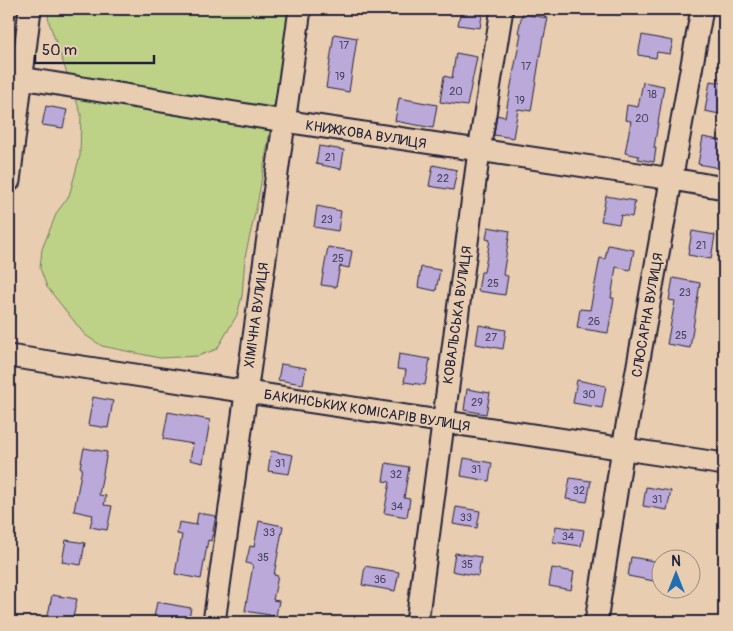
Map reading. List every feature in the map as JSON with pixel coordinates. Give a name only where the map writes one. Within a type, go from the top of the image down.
[{"type":"street","points":[[9,181],[15,77],[30,9]]},
{"type":"street","name":"ХІМІЧНА ВУЛИЦЯ","points":[[214,622],[300,9]]},
{"type":"street","name":"КОВАЛЬСЬКА ВУЛИЦЯ","points":[[417,622],[478,151],[502,9]]},
{"type":"street","name":"СЛЮСАРНА ВУЛИЦЯ","points":[[596,622],[623,448],[702,9]]},
{"type":"street","name":"КНИЖКОВА ВУЛИЦЯ","points":[[15,77],[284,121],[724,188]]},
{"type":"street","name":"БАКИНСЬКИХ КОМІСАРІВ ВУЛИЦЯ","points":[[9,356],[724,464]]},
{"type":"green space","points":[[47,9],[291,9],[258,200],[245,257],[242,296],[237,315],[217,349],[198,356],[160,358],[102,346],[85,335],[47,287],[40,268],[42,249],[57,212],[69,196],[80,156],[81,114],[49,22]]},
{"type":"building","points":[[461,9],[483,9],[480,28],[458,25]]},
{"type":"building","points":[[522,14],[548,18],[543,37],[531,111],[518,109],[513,138],[494,135],[497,115],[505,117],[521,33],[518,33]]},
{"type":"building","points":[[334,34],[357,38],[349,92],[326,88]]},
{"type":"building","points":[[642,35],[673,41],[670,54],[657,52],[656,58],[638,55]]},
{"type":"building","points":[[456,53],[477,57],[467,106],[440,102],[444,76],[452,78]]},
{"type":"building","points":[[710,81],[724,83],[724,115],[705,111]]},
{"type":"building","points":[[643,82],[664,86],[654,148],[656,148],[654,162],[638,159],[639,156],[625,153],[631,121],[625,120],[627,105],[638,107]]},
{"type":"building","points":[[399,98],[437,105],[433,128],[395,121]]},
{"type":"building","points":[[46,106],[67,110],[63,128],[42,125]]},
{"type":"building","points":[[703,137],[724,141],[724,169],[698,164]]},
{"type":"building","points":[[319,146],[344,150],[341,169],[316,164]]},
{"type":"building","points":[[433,165],[457,170],[453,190],[429,186]]},
{"type":"building","points":[[606,196],[635,201],[632,217],[621,215],[619,224],[601,221]]},
{"type":"building","points":[[317,206],[341,211],[338,231],[314,227]]},
{"type":"building","points":[[488,227],[510,231],[503,275],[508,276],[505,295],[478,291],[490,240],[486,239]]},
{"type":"building","points":[[692,231],[715,235],[711,259],[688,255]]},
{"type":"building","points":[[608,245],[634,250],[630,270],[616,267],[611,298],[614,298],[608,333],[577,328],[580,309],[590,310],[600,258],[605,259]]},
{"type":"building","points":[[328,247],[352,251],[349,268],[340,266],[336,287],[321,285]]},
{"type":"building","points":[[421,267],[440,270],[436,291],[418,287]]},
{"type":"building","points":[[673,278],[700,283],[690,348],[667,344],[675,301],[669,300]]},
{"type":"building","points":[[479,325],[506,330],[503,349],[476,344]]},
{"type":"building","points":[[399,354],[430,359],[425,385],[404,382],[406,370],[397,369]]},
{"type":"building","points":[[281,364],[306,368],[303,384],[278,380]]},
{"type":"building","points":[[577,380],[606,386],[602,408],[573,403]]},
{"type":"building","points":[[467,389],[490,393],[486,414],[464,410]]},
{"type":"building","points":[[93,397],[113,401],[108,428],[88,425]]},
{"type":"building","points":[[168,412],[210,420],[203,463],[190,460],[193,444],[163,439]]},
{"type":"building","points":[[84,448],[107,452],[99,495],[106,496],[104,505],[112,506],[107,530],[90,527],[93,515],[74,511]]},
{"type":"building","points":[[271,451],[293,455],[289,474],[268,471]]},
{"type":"building","points":[[464,458],[492,463],[489,481],[461,476]]},
{"type":"building","points":[[386,463],[409,467],[404,498],[410,499],[407,517],[384,513],[390,482],[383,481]]},
{"type":"building","points":[[570,478],[591,481],[587,502],[566,499]]},
{"type":"building","points":[[646,487],[671,491],[667,510],[643,506]]},
{"type":"building","points":[[456,507],[480,511],[477,528],[453,524]]},
{"type":"building","points":[[198,513],[216,516],[211,541],[208,540],[201,579],[175,574],[182,535],[177,534],[179,522],[196,525]]},
{"type":"building","points":[[259,521],[283,526],[274,575],[278,576],[273,600],[279,601],[276,616],[245,611],[253,565],[246,563],[250,546],[254,547]]},
{"type":"building","points":[[556,526],[584,530],[581,546],[553,542]]},
{"type":"building","points":[[66,540],[85,543],[81,565],[62,562]]},
{"type":"building","points":[[455,553],[481,557],[478,576],[452,571]]},
{"type":"building","points":[[631,557],[650,560],[650,580],[628,576]]},
{"type":"building","points":[[365,566],[399,572],[395,591],[362,585]]},
{"type":"building","points":[[552,568],[574,572],[571,590],[549,586]]},
{"type":"building","points":[[52,595],[77,599],[72,622],[47,620]]},
{"type":"building","points":[[157,602],[191,608],[188,622],[153,622]]}]
